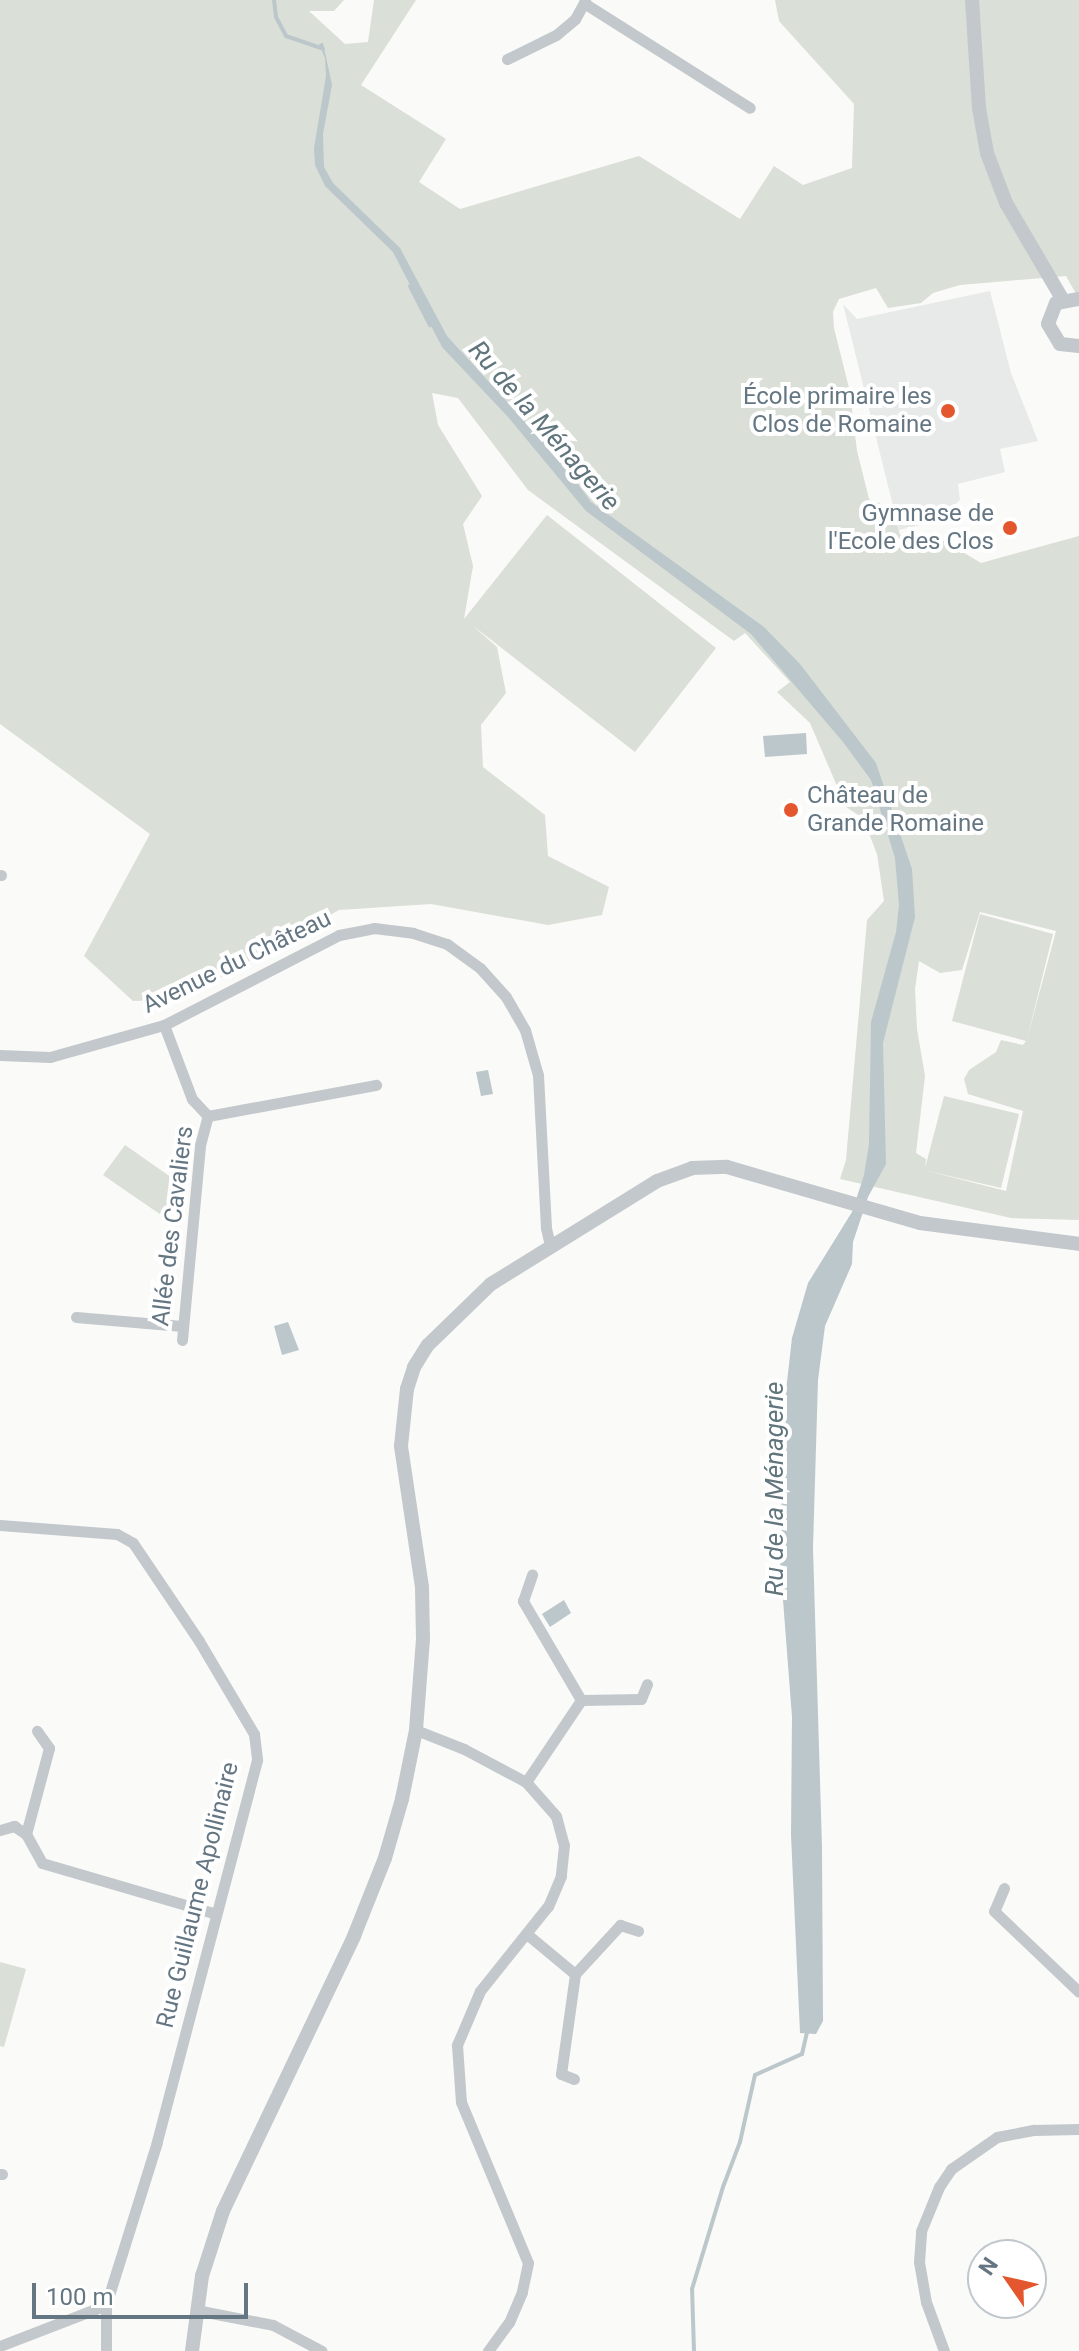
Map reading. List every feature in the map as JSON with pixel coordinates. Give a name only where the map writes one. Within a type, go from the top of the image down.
[{"type":"street","points":[[972,0],[979,108],[987,153],[1006,203],[1063,300]]},
{"type":"street","points":[[507,59],[556,35],[575,19],[584,2],[750,108]]},
{"type":"street","points":[[1079,299],[1063,300],[1048,316],[1049,332],[1060,344],[1079,346]]},
{"type":"street","name":"Avenue du Château","points":[[0,1055],[50,1057],[164,1025],[339,935],[374,928],[413,933],[447,944],[480,968],[506,997],[525,1030],[538,1075],[546,1228],[550,1245]]},
{"type":"street","points":[[164,1025],[192,1099],[208,1116],[376,1085]]},
{"type":"street","name":"Allée des Cavaliers","points":[[182,1340],[200,1145],[208,1116]]},
{"type":"street","points":[[192,2351],[202,2276],[223,2211],[370,1898],[402,1799],[416,1730],[423,1640],[422,1587],[401,1446],[407,1389],[414,1367],[444,1326],[491,1284],[550,1245],[657,1181],[692,1168],[727,1167],[920,1223],[1079,1244]]},
{"type":"street","points":[[76,1317],[182,1326]]},
{"type":"street","name":"Rue Guillaume Apollinaire","points":[[0,1525],[117,1534],[133,1543],[199,1641],[254,1734],[257,1760],[157,2142],[106,2305],[106,2351]]},
{"type":"street","points":[[532,1575],[523,1601],[581,1700]]},
{"type":"street","points":[[581,1700],[641,1699],[647,1684]]},
{"type":"street","points":[[526,1782],[581,1700]]},
{"type":"street","points":[[416,1730],[464,1749],[526,1782],[556,1816],[564,1845],[561,1876],[528,1935],[480,1991],[457,2045],[461,2102],[528,2263],[518,2302],[493,2348],[488,2351]]},
{"type":"street","points":[[26,1834],[49,1748],[37,1731]]},
{"type":"street","points":[[0,1830],[14,1826],[26,1834],[42,1863],[216,1914]]},
{"type":"street","points":[[1004,1888],[994,1911],[1079,1992]]},
{"type":"street","points":[[574,2079],[561,2074],[575,1974],[620,1925],[638,1931]]},
{"type":"street","points":[[528,1935],[575,1974]]},
{"type":"street","points":[[944,2351],[926,2302],[919,2262],[921,2231],[939,2187],[951,2169],[997,2137],[1034,2130],[1079,2129]]},
{"type":"street","points":[[0,2346],[106,2305]]},
{"type":"street","points":[[196,2310],[273,2325],[322,2351]]},
{"type":"shaded area","points":[[0,0],[344,0],[334,11],[309,11],[345,44],[368,42],[374,0],[416,0],[361,85],[446,139],[419,182],[460,209],[639,156],[740,219],[774,166],[803,185],[852,168],[854,104],[779,21],[775,0],[1079,0],[1079,299],[1066,276],[960,285],[933,293],[921,303],[888,308],[876,288],[839,299],[833,312],[850,392],[857,451],[869,499],[893,509],[900,535],[939,538],[981,563],[1079,536],[1079,1220],[1011,1218],[840,1179],[846,1160],[867,920],[884,901],[877,854],[863,818],[846,807],[810,723],[777,692],[790,682],[745,633],[734,641],[528,490],[458,398],[432,393],[438,425],[482,496],[463,524],[473,566],[464,619],[547,515],[716,648],[635,752],[472,625],[497,647],[506,693],[481,725],[483,767],[545,815],[548,856],[609,887],[602,915],[548,925],[431,904],[339,910],[183,999],[133,1001],[84,956],[150,834],[0,724]],"holes":[[[980,912],[1056,931],[1027,1039],[1053,934],[980,914],[952,1021],[1026,1041],[1023,1045],[1001,1040],[996,1052],[969,1070],[964,1079],[968,1094],[1023,1111],[1006,1191],[924,1170],[1001,1188],[1019,1114],[944,1096],[925,1168],[926,1159],[916,1153],[925,1076],[917,1029],[915,989],[919,961],[940,973],[962,970]]]},
{"type":"shaded area","points":[[323,43],[332,85],[323,134],[324,167],[333,183],[400,248],[447,336],[562,462],[591,502],[764,627],[800,664],[876,763],[912,869],[915,917],[883,1043],[886,1164],[868,1197],[853,1242],[852,1264],[825,1326],[818,1380],[813,1548],[822,1847],[823,2021],[816,2034],[800,2033],[791,1835],[792,1717],[780,1561],[784,1408],[792,1338],[808,1283],[852,1212],[864,1175],[869,1144],[871,1022],[896,932],[899,905],[895,858],[871,780],[843,742],[751,634],[586,511],[508,417],[442,347],[393,252],[325,186],[315,165],[314,148],[326,76],[325,58],[319,44]]},
{"type":"shaded area","name":"École primaire les Clos de Romaine","points":[[990,291],[1011,373],[1038,441],[1000,449],[1005,472],[958,484],[960,500],[948,511],[950,518],[899,530],[843,304],[857,319]]},
{"type":"shaded area","points":[[806,733],[807,754],[765,757],[763,736]]},
{"type":"shaded area","points":[[488,1070],[493,1094],[481,1096],[476,1072]]},
{"type":"shaded area","points":[[125,1145],[185,1187],[164,1217],[103,1175]]},
{"type":"shaded area","points":[[288,1322],[299,1350],[282,1355],[274,1326]]},
{"type":"shaded area","points":[[564,1600],[571,1613],[550,1627],[542,1614]]},
{"type":"shaded area","points":[[0,1962],[26,1969],[4,2047],[0,2046]]},
{"type":"waterway","name":"Ru de la Ménagerie","points":[[274,0],[276,17],[286,36],[323,49]]},
{"type":"waterway","name":"Ru de la Ménagerie","points":[[410,286],[430,325]]},
{"type":"waterway","name":"Ru de la Ménagerie","points":[[694,2351],[692,2289],[740,2142],[755,2075],[802,2054],[808,2029]]},
{"type":"place","name":"École primaire les Clos de Romaine","points":[[948,411]]},
{"type":"place","name":"Gymnase de l'Ecole des Clos","points":[[1010,528]]},
{"type":"place","name":"Château de Grande Romaine","points":[[791,810]]}]
